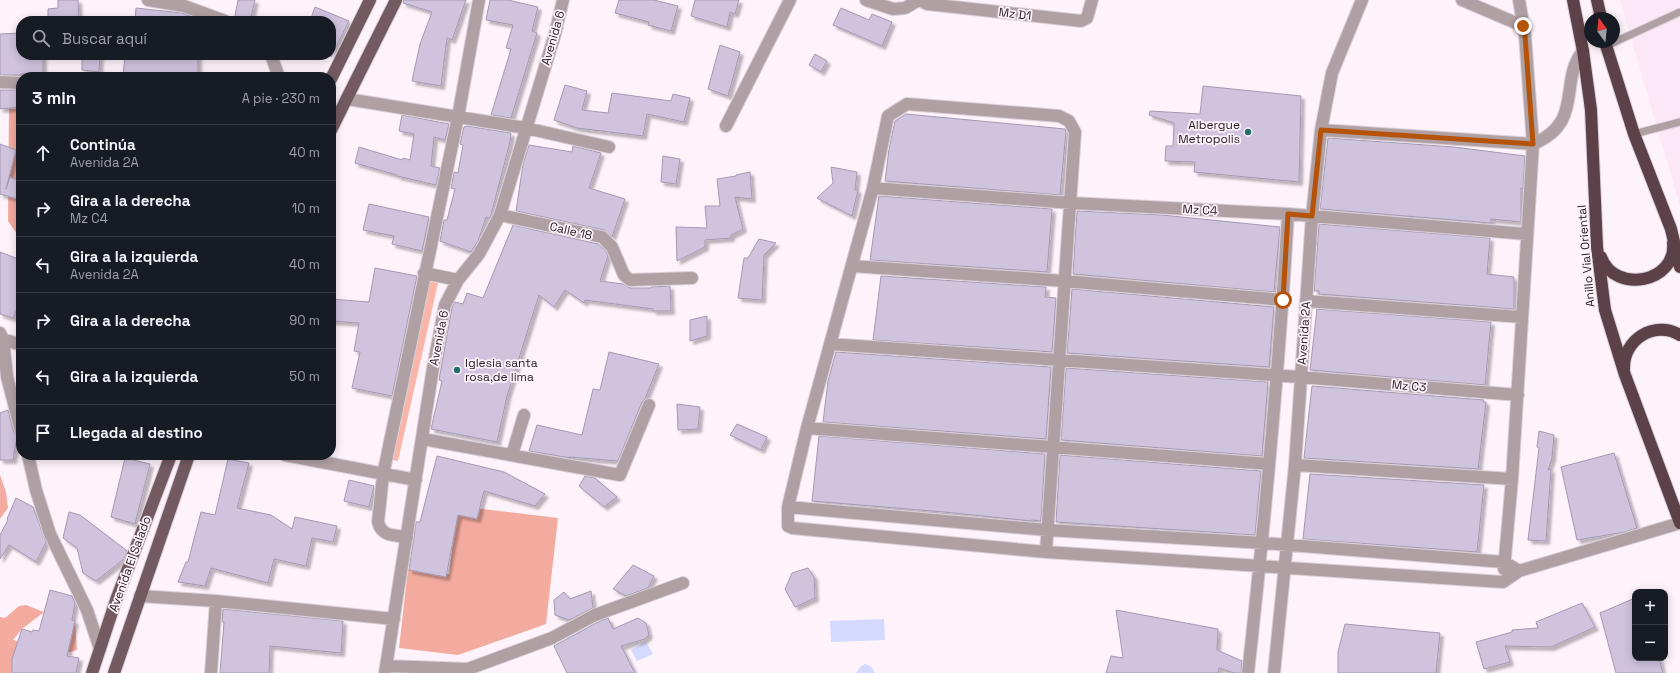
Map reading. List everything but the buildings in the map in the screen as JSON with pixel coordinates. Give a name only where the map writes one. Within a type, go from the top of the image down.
[{"type":"highway","name":"Anillo Vial Oriental","points":[[1574,0],[1591,110],[1597,247],[1605,310],[1625,375],[1680,523]]},
{"type":"highway","points":[[1597,0],[1599,12]]},
{"type":"highway","points":[[1606,48],[1634,134],[1676,227],[1680,267]]},
{"type":"highway","points":[[1597,247],[1604,264],[1610,271],[1626,279],[1644,279],[1661,271],[1669,260],[1673,247],[1676,227]]},
{"type":"highway","points":[[1625,375],[1624,367],[1626,355],[1631,344],[1637,338],[1648,332],[1659,329],[1668,330],[1680,336]]},
{"type":"main road","points":[[334,72],[370,0]]},
{"type":"main road","points":[[336,120],[396,0]]},
{"type":"main road","name":"Avenida El Salado","points":[[92,673],[116,600],[169,460]]},
{"type":"main road","name":"Avenida El Salado","points":[[114,673],[187,460]]},
{"type":"street","points":[[148,0],[184,6],[211,16]]},
{"type":"street","points":[[407,537],[384,533],[380,529],[378,522],[383,475],[424,273],[458,117],[479,0]]},
{"type":"street","name":"Avenida 6","points":[[386,669],[433,368],[445,305],[458,280],[479,254],[500,214],[555,34],[563,0]]},
{"type":"street","points":[[726,126],[790,0]]},
{"type":"street","points":[[866,0],[893,9],[906,8],[919,0]]},
{"type":"street","name":"Mz D1","points":[[919,0],[927,4],[1081,21],[1088,18],[1092,0]]},
{"type":"street","name":"Avenida 2A","points":[[1274,673],[1295,465],[1312,216],[1321,130],[1332,73],[1362,0]]},
{"type":"street","points":[[1462,0],[1523,26]]},
{"type":"street","points":[[1503,582],[1518,395],[1533,144],[1525,35],[1519,0]]},
{"type":"street","points":[[1321,130],[1533,144],[1545,139],[1555,132],[1568,108],[1577,59],[1583,51]]},
{"type":"street","points":[[273,60],[277,72]]},
{"type":"street","points":[[0,82],[16,83]]},
{"type":"street","points":[[347,99],[526,128],[609,147]]},
{"type":"street","points":[[1046,552],[1075,132],[1069,121],[1059,116],[907,104],[888,116],[873,188],[807,428],[788,507],[788,526],[792,528],[1046,552],[1503,582],[1519,572],[1680,523]]},
{"type":"street","name":"Mz C4","points":[[873,188],[1071,203],[1288,214],[1527,234]]},
{"type":"street","name":"Calle 18","points":[[500,214],[602,237],[612,247],[624,275],[630,280],[692,278]]},
{"type":"street","name":"Avenida 2A","points":[[1248,673],[1263,543],[1283,300],[1288,214]]},
{"type":"street","points":[[852,266],[1064,281],[1283,300]]},
{"type":"street","points":[[424,273],[458,280]]},
{"type":"street","points":[[1306,301],[1522,317]]},
{"type":"street","points":[[2,336],[16,343]]},
{"type":"street","points":[[2,336],[7,377],[16,415]]},
{"type":"street","name":"Mz C3","points":[[830,344],[1300,377],[1518,395]]},
{"type":"street","points":[[422,439],[620,475],[649,405]]},
{"type":"street","points":[[512,455],[524,415]]},
{"type":"street","points":[[807,428],[1269,464]]},
{"type":"street","points":[[29,460],[36,490],[50,534],[88,610],[100,649]]},
{"type":"street","points":[[310,460],[416,480]]},
{"type":"street","points":[[1295,465],[1512,479]]},
{"type":"street","points":[[788,507],[1047,530],[1263,543],[1504,562],[1519,572]]},
{"type":"street","points":[[386,669],[468,669],[552,638],[595,615],[683,583]]},
{"type":"street","points":[[140,596],[216,601],[394,619]]},
{"type":"street","points":[[212,673],[216,601]]},
{"type":"lane","points":[[1620,38],[1680,12]]},
{"type":"lane","points":[[1634,134],[1680,122]]},
{"type":"shaded area","points":[[1620,0],[1680,0],[1680,206]]},
{"type":"shaded area","points":[[9,108],[16,109],[16,233],[8,221]]},
{"type":"shaded area","points":[[428,281],[438,283],[398,461],[387,459]]},
{"type":"shaded area","points":[[0,475],[6,492],[8,508],[0,519]]},
{"type":"shaded area","points":[[457,506],[558,518],[546,624],[458,655],[399,648],[408,569],[449,574]]},
{"type":"shaded area","points":[[26,605],[44,612],[22,629],[13,640],[25,644],[53,639],[75,621],[77,650],[43,660],[12,661],[17,673],[0,673],[0,617],[5,618],[19,606]]},
{"type":"water","points":[[884,619],[885,640],[831,642],[830,621]]},
{"type":"water","points":[[646,642],[653,654],[637,661],[631,650]]},
{"type":"water","points":[[865,664],[871,666],[875,673],[856,673],[860,667]]},
{"type":"place","name":"Albergue Metropolis","points":[[1248,132]]},
{"type":"place","name":"Iglesia santa rosa,de lima","points":[[457,370]]},
{"type":"route","points":[[1283,300],[1288,214],[1312,216],[1321,130],[1533,144],[1525,35],[1523,26]]}]
